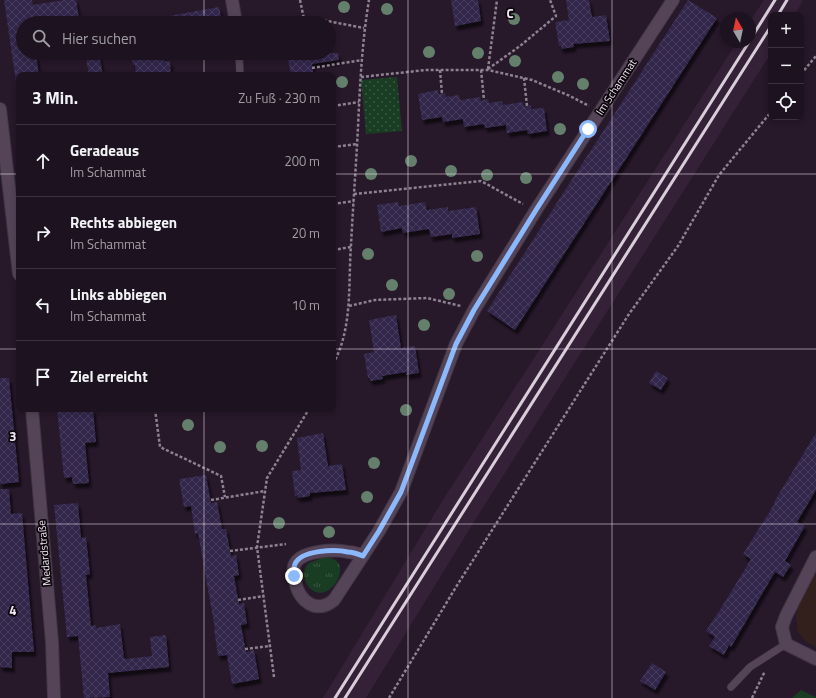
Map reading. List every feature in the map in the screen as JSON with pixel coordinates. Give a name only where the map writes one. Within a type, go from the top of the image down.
[{"type":"street","points":[[232,0],[235,16]]},
{"type":"street","name":"Im Schammat","points":[[363,556],[348,552],[326,551],[300,558],[294,565],[296,586],[299,594],[303,600],[316,606],[329,605],[334,600],[363,556],[379,531],[401,492],[456,344],[474,310],[536,210],[673,0]]},
{"type":"street","points":[[0,109],[16,248]]},
{"type":"street","name":"Medardstraße","points":[[32,412],[52,647],[54,698]]},
{"type":"street","points":[[816,557],[786,616],[782,627],[786,644],[816,658]]},
{"type":"lane","points":[[239,60],[240,72]]},
{"type":"lane","points":[[731,687],[750,667],[786,644]]},
{"type":"path","points":[[300,0],[303,16]]},
{"type":"path","points":[[336,356],[344,334],[349,306],[359,102],[364,28],[369,0]]},
{"type":"path","points":[[488,70],[497,0]]},
{"type":"path","points":[[488,70],[556,16],[550,0]]},
{"type":"path","points":[[336,23],[364,28]]},
{"type":"path","points":[[804,70],[816,56]]},
{"type":"path","points":[[312,68],[362,60]]},
{"type":"path","points":[[361,77],[426,70],[488,70],[532,80],[570,96],[600,112]]},
{"type":"path","points":[[440,70],[442,94]]},
{"type":"path","points":[[481,70],[484,100]]},
{"type":"path","points":[[524,78],[527,106]]},
{"type":"path","points":[[336,106],[359,102]]},
{"type":"path","points":[[389,698],[460,580],[629,314],[678,246],[720,175],[768,116]]},
{"type":"path","points":[[336,147],[357,144]]},
{"type":"path","points":[[354,194],[481,181],[536,210]]},
{"type":"path","points":[[336,204],[354,201]]},
{"type":"path","points":[[336,250],[351,247]]},
{"type":"path","points":[[349,306],[375,300],[427,298],[474,310]]},
{"type":"path","points":[[155,412],[160,447],[221,476],[225,497]]},
{"type":"path","points":[[274,677],[258,547],[267,478],[307,412]]},
{"type":"path","points":[[210,500],[266,491]]},
{"type":"path","points":[[230,551],[286,544]]},
{"type":"path","points":[[238,600],[264,596]]},
{"type":"path","points":[[245,649],[270,646]]},
{"type":"path","points":[[752,698],[775,651]]},
{"type":"shaded area","points":[[764,0],[803,0],[797,12],[768,12],[768,58],[477,517],[366,698],[323,698],[444,498],[733,48],[756,48],[756,12]]},
{"type":"shaded area","points":[[816,572],[816,647],[805,641],[798,631],[796,616],[798,608]]},
{"type":"green space","points":[[397,77],[402,131],[366,134],[361,80]]},
{"type":"green space","points":[[322,558],[332,559],[338,562],[340,574],[332,587],[327,591],[320,593],[315,592],[308,586],[304,573],[308,564]]},
{"type":"green space","points":[[801,690],[816,697],[816,698],[792,698]]},
{"type":"building","points":[[4,0],[32,0],[33,5],[64,0],[76,0],[79,16],[16,16],[16,60],[37,60],[39,72],[16,72],[16,82]]},
{"type":"building","points":[[451,0],[478,0],[481,21],[455,26]]},
{"type":"building","points":[[566,0],[589,0],[592,17],[606,15],[610,41],[573,44],[574,47],[561,49],[561,46],[559,46],[555,22],[569,20]]},
{"type":"building","points":[[688,0],[717,18],[515,330],[487,311]]},
{"type":"building","points":[[219,7],[221,16],[169,16]]},
{"type":"building","points":[[336,53],[338,53],[339,60],[312,64],[313,72],[290,72],[288,60],[336,60]]},
{"type":"building","points":[[86,60],[100,60],[102,72],[88,72]]},
{"type":"building","points":[[132,60],[170,61],[171,72],[136,72],[135,65],[133,65]]},
{"type":"building","points":[[438,90],[438,94],[445,93],[446,97],[459,95],[460,100],[480,97],[481,101],[488,99],[489,103],[502,101],[503,105],[523,102],[524,107],[531,105],[531,109],[544,108],[547,131],[528,134],[527,130],[507,133],[506,125],[485,128],[484,124],[464,127],[463,119],[443,122],[442,117],[422,120],[418,94]]},
{"type":"building","points":[[398,202],[399,206],[425,202],[427,210],[448,207],[448,211],[476,207],[480,234],[452,238],[452,234],[431,237],[429,229],[403,233],[402,228],[381,232],[377,205]]},
{"type":"building","points":[[396,315],[401,348],[415,346],[419,373],[406,375],[406,372],[382,376],[383,379],[370,381],[370,378],[368,378],[364,354],[374,352],[369,320]]},
{"type":"building","points":[[656,371],[668,378],[661,390],[649,383]]},
{"type":"building","points":[[0,378],[9,378],[19,482],[0,484]]},
{"type":"building","points":[[57,412],[93,412],[96,442],[85,443],[89,483],[73,484],[72,477],[64,478]]},
{"type":"building","points":[[323,433],[328,466],[342,464],[346,490],[310,493],[310,496],[298,498],[297,495],[295,496],[292,471],[301,470],[297,438]]},
{"type":"building","points":[[816,433],[816,490],[797,522],[805,526],[785,561],[791,565],[783,577],[775,572],[731,647],[729,645],[724,655],[709,646],[715,637],[706,631],[751,559],[743,554]]},
{"type":"building","points":[[206,475],[211,503],[217,502],[222,529],[226,529],[231,556],[236,555],[239,575],[234,576],[239,604],[244,603],[247,624],[241,625],[246,652],[254,650],[259,679],[232,684],[227,655],[218,656],[215,629],[198,533],[195,534],[191,506],[184,507],[179,479]]},
{"type":"building","points":[[0,489],[9,489],[11,514],[22,513],[34,652],[12,652],[12,668],[0,667]]},
{"type":"building","points":[[78,503],[81,538],[86,537],[90,574],[86,575],[91,626],[96,625],[96,628],[120,624],[125,659],[152,656],[150,637],[166,635],[169,667],[108,673],[110,697],[84,698],[78,636],[67,637],[54,505]]},
{"type":"building","points":[[652,663],[666,672],[655,690],[640,681]]},
{"type":"railway","points":[[756,30],[775,0]]},
{"type":"railway","points":[[780,12],[787,0]]},
{"type":"railway","points":[[345,698],[768,31]]},
{"type":"railway","points":[[335,698],[745,48]]},
{"type":"route","points":[[294,576],[294,565],[296,562],[300,558],[314,553],[336,551],[348,552],[363,556],[401,492],[456,344],[474,310],[588,129]]}]
